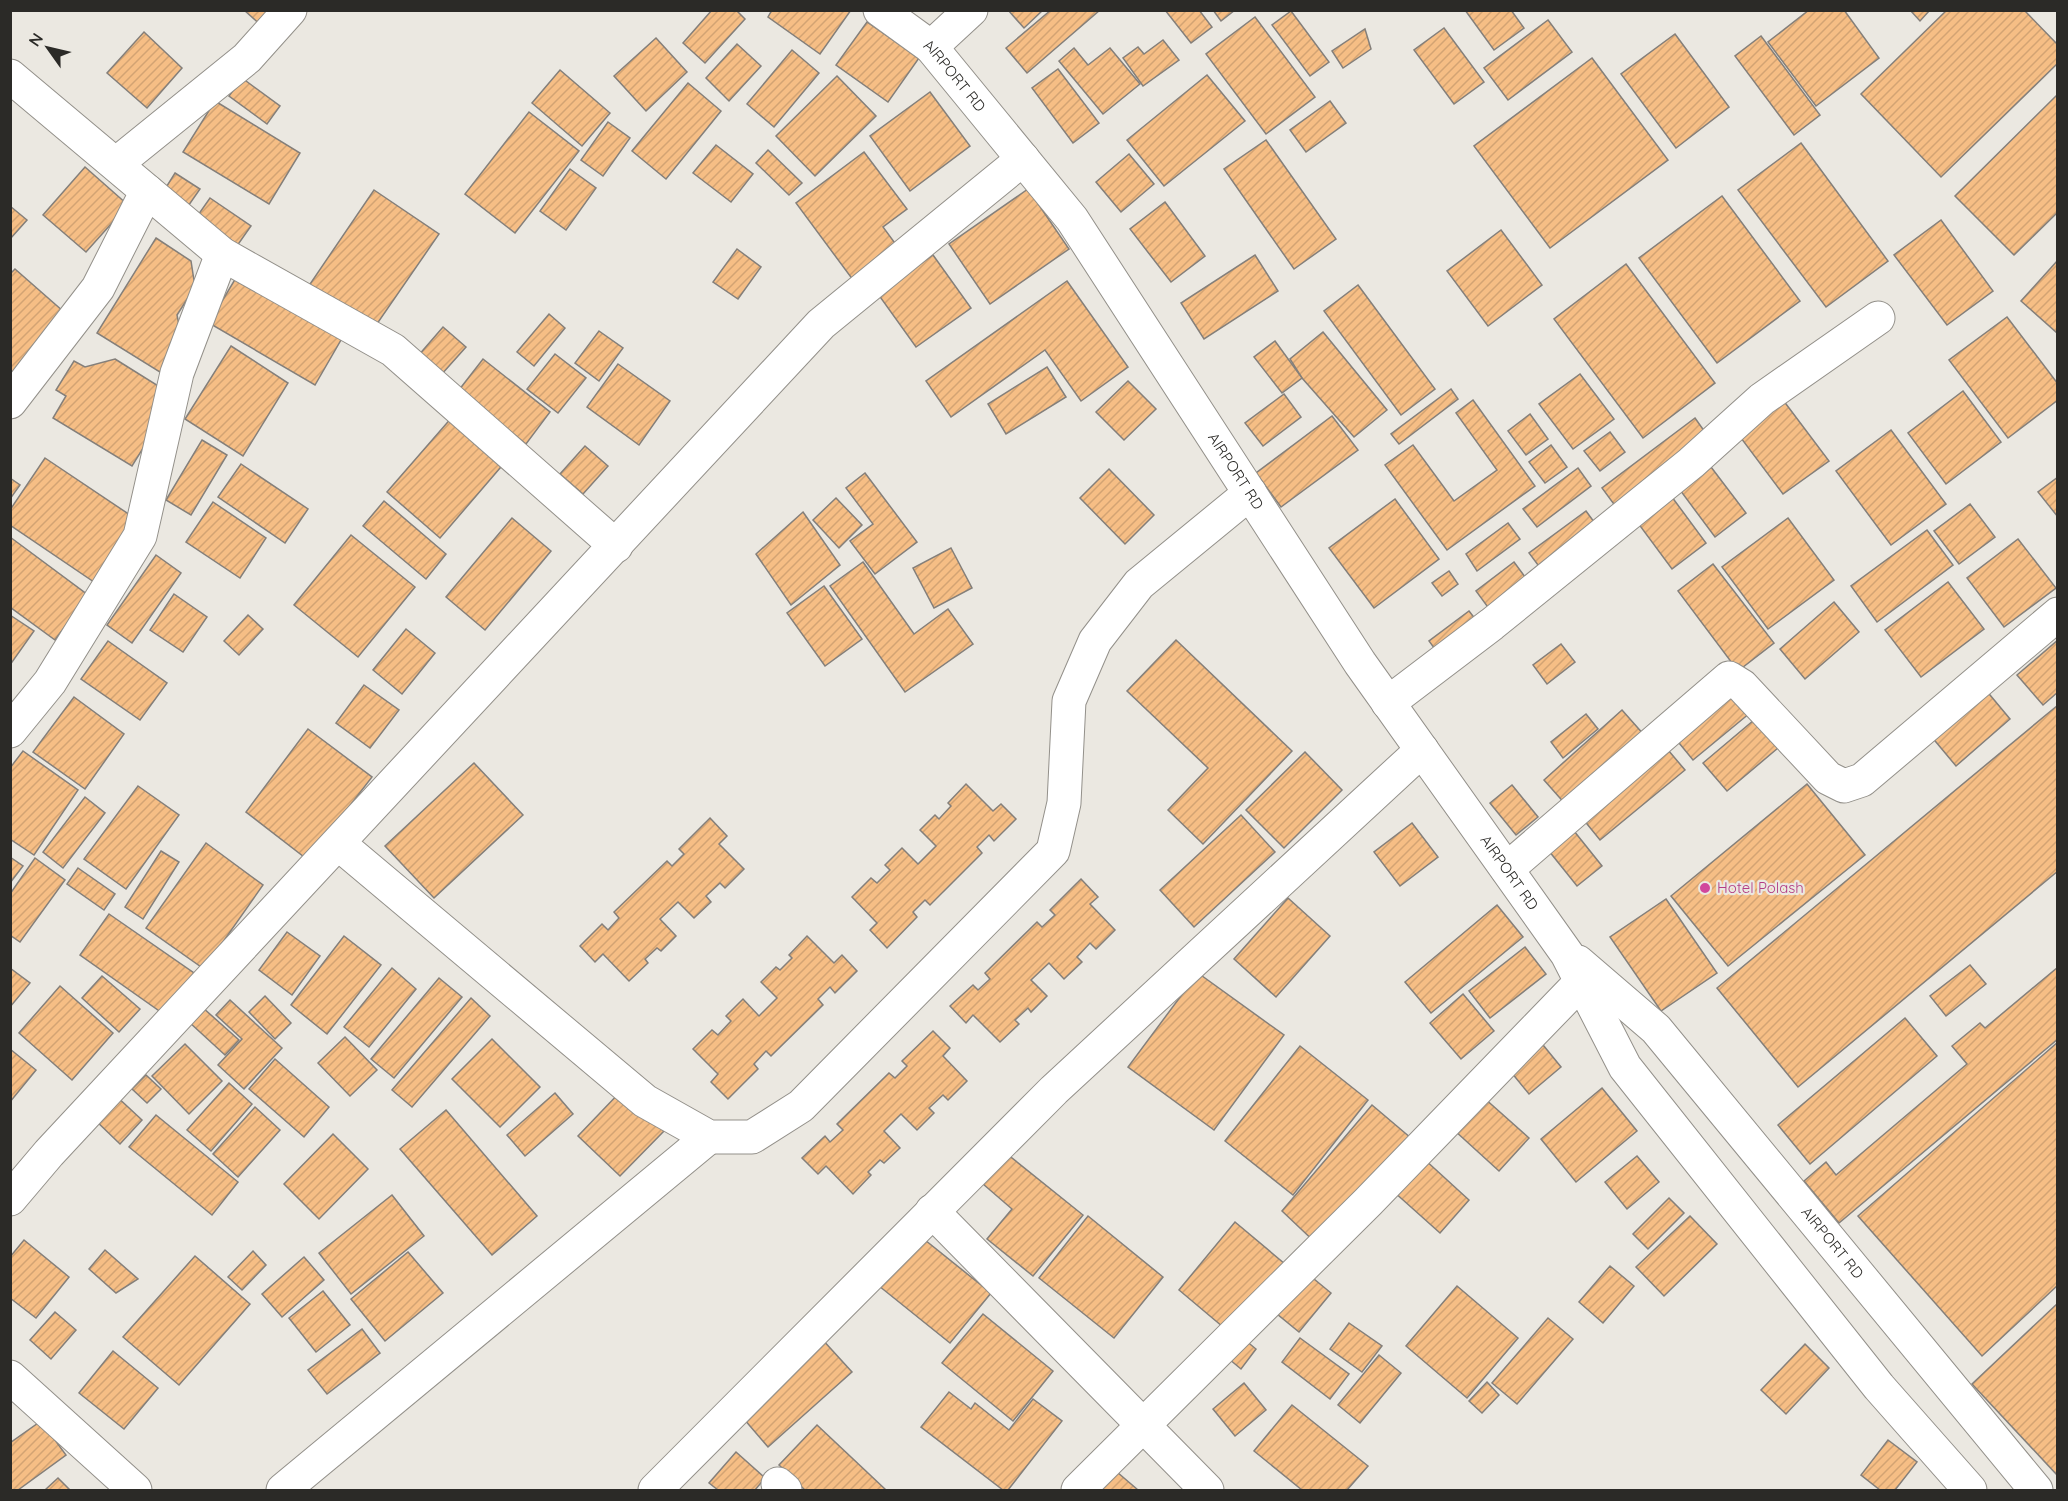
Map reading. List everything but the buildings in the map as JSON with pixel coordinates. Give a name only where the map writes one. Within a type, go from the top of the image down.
[{"type":"street","points":[[116,164],[247,58],[290,10]]},
{"type":"street","name":"AIRPORT RD","points":[[880,10],[931,47],[1072,219],[1388,703],[1574,967],[1624,1066],[1879,1387],[1970,1491]]},
{"type":"street","points":[[931,47],[971,10]]},
{"type":"street","points":[[10,76],[222,254],[393,350],[616,546]]},
{"type":"street","points":[[10,1199],[49,1153],[821,324],[1023,159]]},
{"type":"street","points":[[10,402],[98,288],[147,191]]},
{"type":"street","points":[[10,731],[50,682],[140,536],[177,373],[222,254]]},
{"type":"street","points":[[1388,703],[1500,617],[1691,463],[1762,399],[1878,318]]},
{"type":"street","points":[[339,844],[645,1101],[709,1137],[752,1137],[801,1106],[1053,851],[1064,803],[1069,701],[1095,641],[1139,584],[1250,493]]},
{"type":"street","points":[[1507,870],[1729,678],[1742,686],[1828,778],[1844,786],[1862,780],[2058,614]]},
{"type":"street","points":[[655,1491],[1054,1090],[1422,750]]},
{"type":"street","points":[[1078,1491],[1368,1202],[1574,967]]},
{"type":"street","name":"AIRPORT RD","points":[[1574,967],[1656,1029],[2036,1491]]},
{"type":"street","points":[[283,1491],[709,1137]]},
{"type":"street","points":[[932,1211],[1207,1491]]},
{"type":"street","points":[[10,1377],[135,1491]]},
{"type":"place","name":"Hotel Polash","points":[[1705,888]]}]
